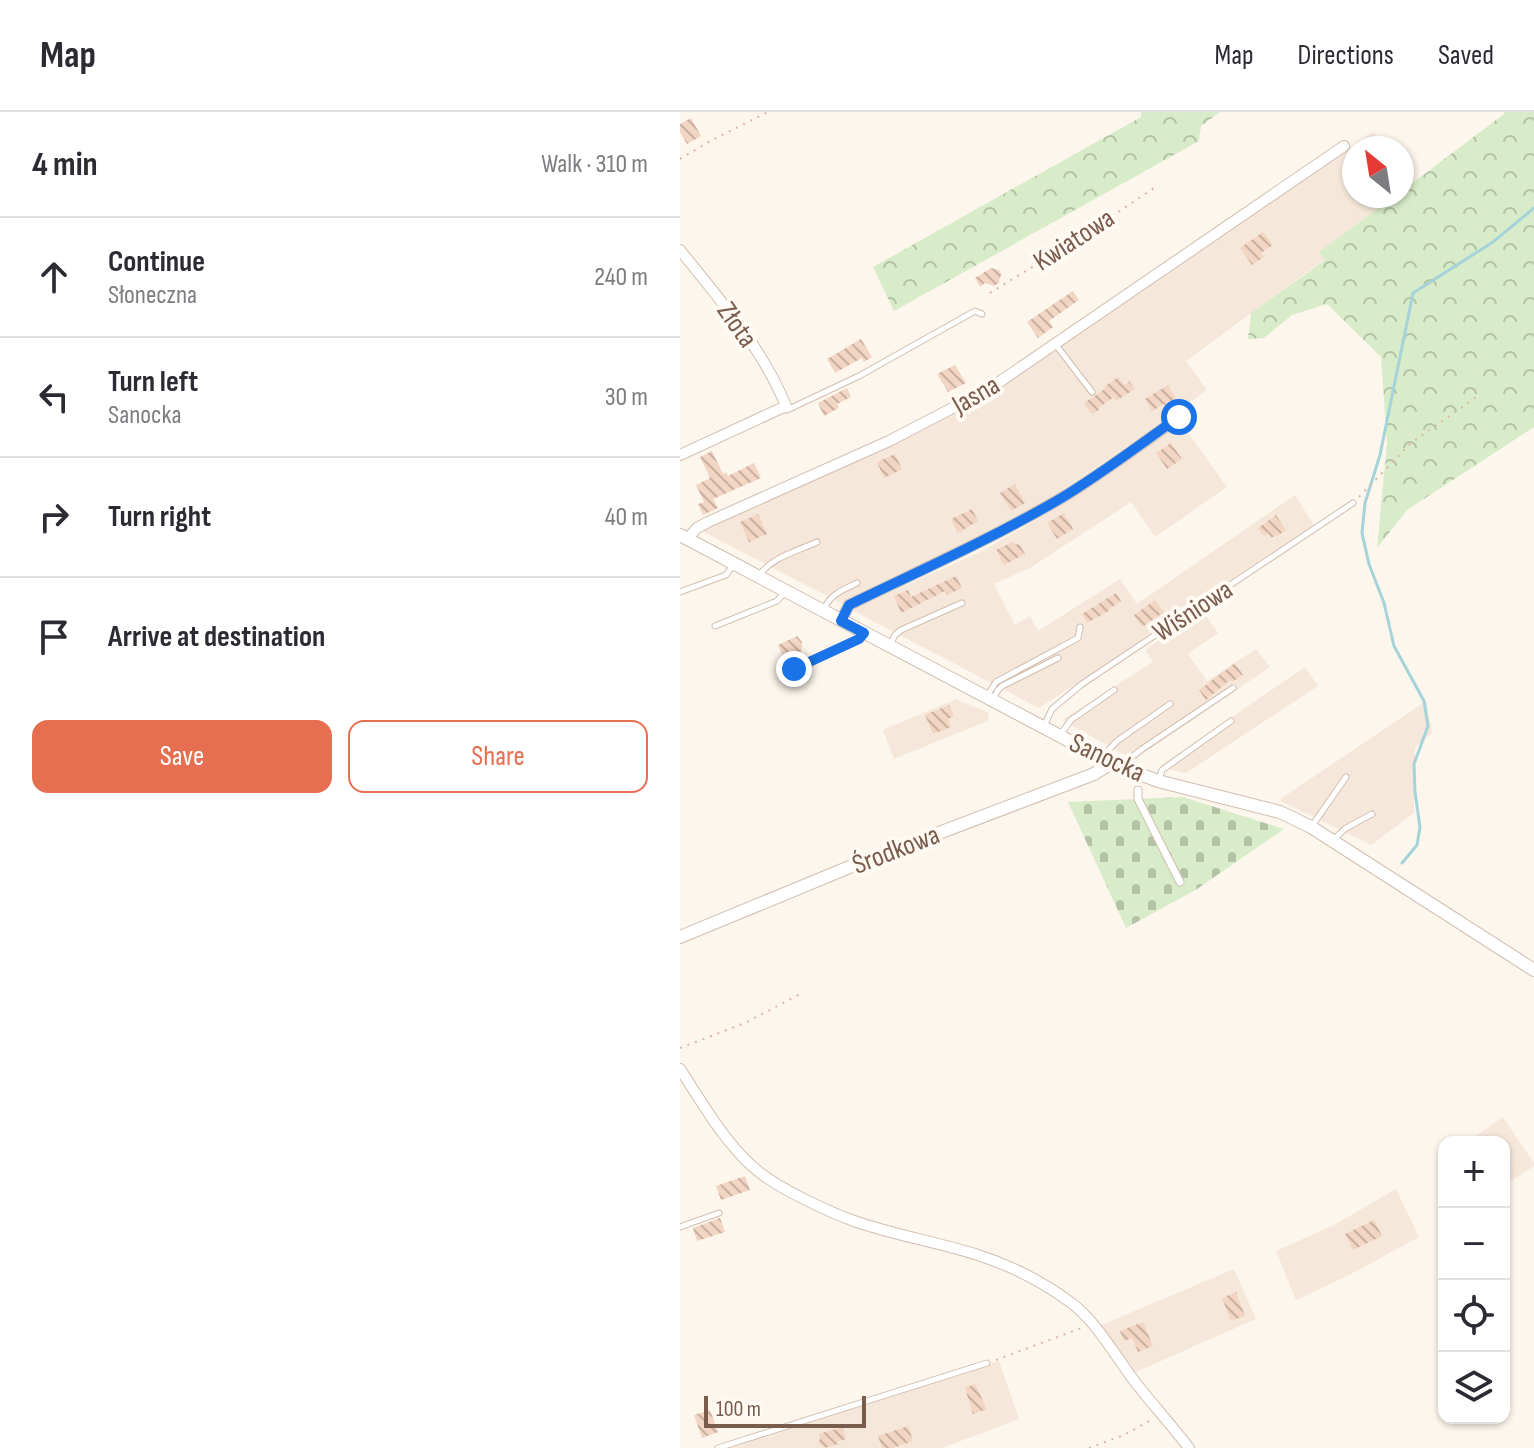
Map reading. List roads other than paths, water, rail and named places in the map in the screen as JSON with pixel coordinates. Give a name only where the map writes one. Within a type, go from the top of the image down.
[{"type":"street","name":"Jasna","points":[[684,537],[708,522],[945,414],[989,389],[1342,147]]},
{"type":"street","name":"Złota","points":[[680,250],[742,327],[786,406]]},
{"type":"street","points":[[680,455],[786,406]]},
{"type":"street","points":[[841,621],[849,605],[958,553],[1060,498],[1179,417]]},
{"type":"street","name":"Sanocka","points":[[684,537],[1125,769],[1158,781],[1280,812],[1311,827],[1534,970]]},
{"type":"street","name":"Środkowa","points":[[680,937],[852,866],[1094,774],[1106,760]]},
{"type":"street","points":[[1138,790],[1138,799],[1180,882]]},
{"type":"street","points":[[680,1069],[741,1156],[766,1178],[791,1193],[852,1221],[956,1248],[1003,1264],[1070,1302],[1092,1324],[1189,1448]]},
{"type":"lane","points":[[786,406],[786,411],[859,376],[975,311],[982,314]]},
{"type":"lane","points":[[1056,344],[1092,392]]},
{"type":"lane","name":"Wiśniowa","points":[[1044,727],[1052,709],[1082,684],[1353,503]]},
{"type":"lane","points":[[758,577],[764,568],[774,562],[817,542]]},
{"type":"lane","points":[[680,592],[726,575],[734,564]]},
{"type":"lane","points":[[823,611],[834,594],[857,583]]},
{"type":"lane","points":[[715,626],[777,601],[786,591]]},
{"type":"lane","points":[[889,646],[901,630],[962,603]]},
{"type":"lane","points":[[990,699],[996,682],[1078,638],[1080,627]]},
{"type":"lane","points":[[794,669],[859,639],[864,633]]},
{"type":"lane","points":[[990,699],[1002,686],[1058,658]]},
{"type":"lane","points":[[1125,769],[1128,760],[1142,749],[1233,688]]},
{"type":"lane","points":[[1060,736],[1071,720],[1114,690]]},
{"type":"lane","points":[[1106,760],[1117,741],[1170,704]]},
{"type":"lane","points":[[1158,781],[1162,770],[1231,721]]},
{"type":"lane","points":[[1311,827],[1346,777]]},
{"type":"lane","points":[[1334,840],[1346,828],[1372,814]]},
{"type":"lane","points":[[680,1227],[719,1213]]},
{"type":"lane","points":[[718,1448],[987,1363]]},
{"type":"waterway","points":[[1402,863],[1417,845],[1420,827],[1414,764],[1428,726],[1424,701],[1394,646],[1384,603],[1369,564],[1362,533],[1365,503],[1380,455],[1413,293],[1493,242],[1534,208]]}]
